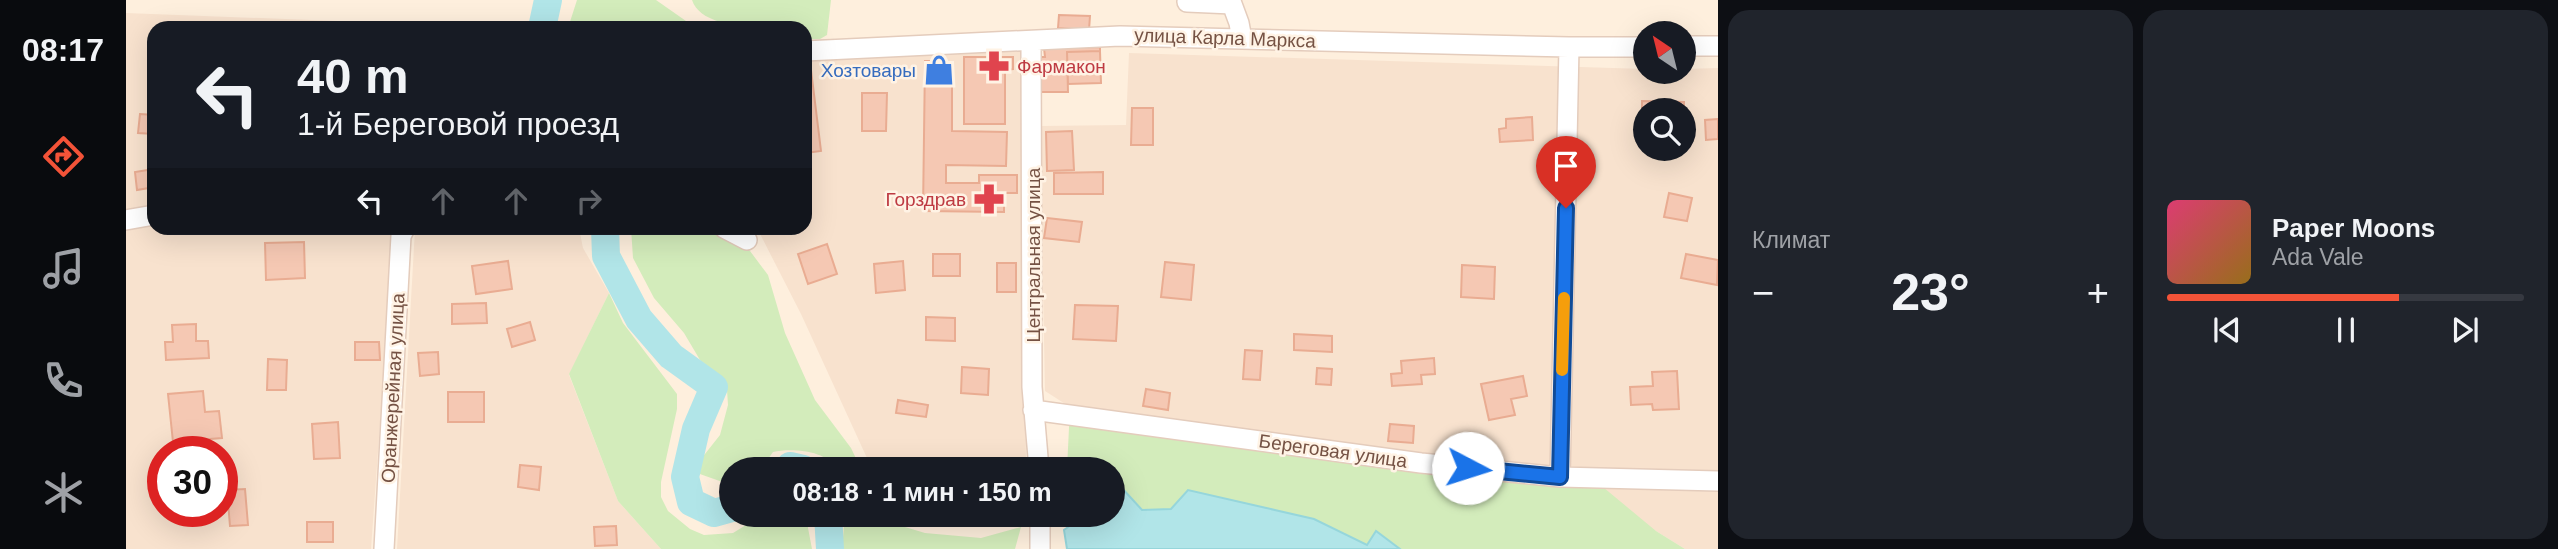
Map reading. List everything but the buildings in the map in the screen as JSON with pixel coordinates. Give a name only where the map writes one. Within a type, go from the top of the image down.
[{"type":"street","points":[[1187,2],[1231,4],[1242,39]]},
{"type":"street","name":"улица Карла Маркса","points":[[812,51],[1120,36],[1633,47]]},
{"type":"street","name":"Центральная улица","points":[[1031,41],[1033,410],[1038,457]]},
{"type":"street","points":[[1696,46],[1718,46]]},
{"type":"street","points":[[1560,477],[1569,47]]},
{"type":"street","points":[[126,220],[147,216]]},
{"type":"street","name":"Оранжерейная улица","points":[[384,549],[402,235]]},
{"type":"street","points":[[737,235],[747,240]]},
{"type":"street","name":"Береговая улица","points":[[1033,410],[1421,463],[1560,477],[1718,481]]},
{"type":"shaded area","points":[[126,13],[336,21],[147,21],[147,235],[393,235],[371,549],[126,549]]},
{"type":"shaded area","points":[[1023,49],[1026,457],[867,457],[801,314],[761,235],[812,235],[812,55]]},
{"type":"shaded area","points":[[1129,53],[1633,69],[1633,84],[1696,84],[1696,69],[1718,68],[1718,549],[1685,549],[1656,531],[1449,458],[1070,407],[1045,391],[1040,126],[1126,125]]},
{"type":"shaded area","points":[[415,235],[580,235],[583,248],[609,293],[569,375],[618,501],[661,549],[397,549]]},
{"type":"green space","points":[[577,0],[656,0],[686,21],[570,21]]},
{"type":"green space","points":[[692,0],[831,0],[827,35],[820,39],[812,39],[812,21],[719,21],[699,11]]},
{"type":"green space","points":[[631,235],[734,235],[768,275],[785,333],[815,400],[855,457],[823,457],[789,450],[773,452],[769,457],[719,457],[719,481],[697,473],[701,459],[720,435],[728,405],[727,390],[721,377],[700,360],[684,333],[654,298],[633,258]]},
{"type":"green space","points":[[609,293],[623,323],[677,394],[677,409],[661,482],[661,497],[668,511],[690,529],[704,535],[733,533],[743,527],[808,527],[812,549],[661,549],[618,501],[569,374]]},
{"type":"green space","points":[[1070,407],[1449,458],[1580,468],[1656,531],[1685,549],[1400,549],[1376,531],[1368,546],[1314,519],[1188,490],[1171,509],[1142,510],[1125,491],[1125,457],[1068,457]]},
{"type":"green space","points":[[844,527],[905,527],[925,533],[981,538],[1021,527],[1015,549],[842,549]]},
{"type":"water","points":[[1188,490],[1314,519],[1367,545],[1376,531],[1400,549],[1067,549],[1064,530],[1068,527],[1125,527],[1125,491],[1142,510],[1171,509]]},
{"type":"waterway","points":[[544,21],[548,0]]},
{"type":"waterway","points":[[605,235],[606,256],[639,319],[671,356],[714,387],[696,429],[685,477],[691,502],[714,513],[719,512]]},
{"type":"waterway","points":[[829,527],[830,549]]},
{"type":"slow traffic","points":[[1562,370],[1564,298]]},
{"type":"place","name":"Фармакон","points":[[994,66]]},
{"type":"place","name":"Хозтовары","points":[[939,70]]},
{"type":"place","name":"Горздрав","points":[[989,199]]},
{"type":"route","points":[[1468,468],[1560,477],[1566,208]]}]
